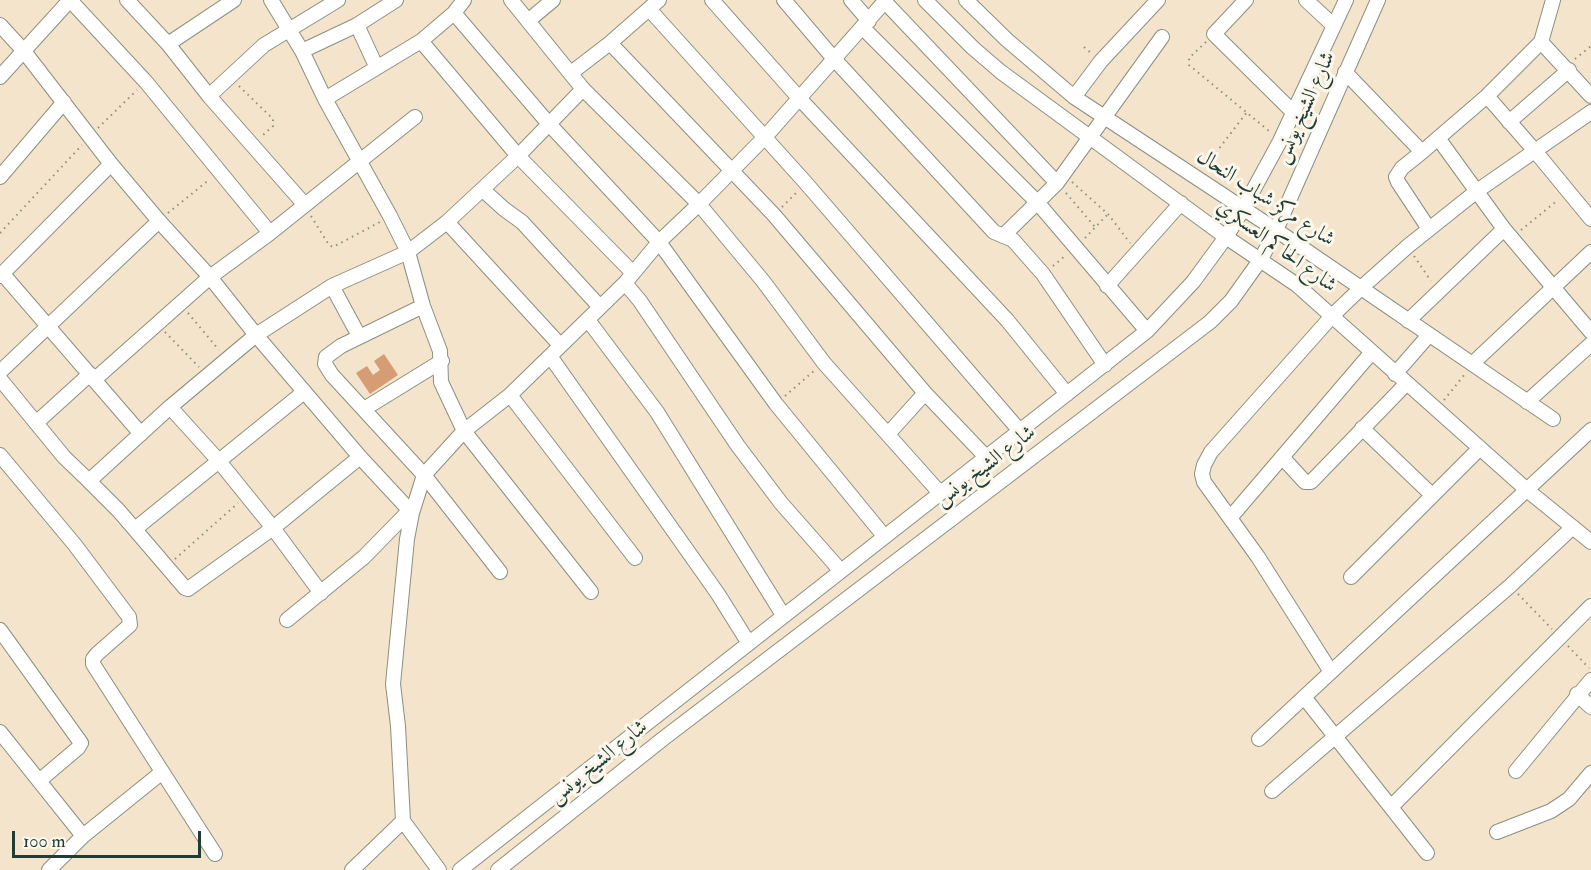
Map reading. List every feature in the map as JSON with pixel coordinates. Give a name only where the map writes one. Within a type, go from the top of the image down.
[{"type":"street","points":[[0,77],[70,0],[146,82],[270,233]]},
{"type":"street","points":[[168,44],[234,0]]},
{"type":"street","points":[[271,0],[302,51],[325,99],[408,252],[423,306],[440,351],[441,382],[464,431],[591,592]]},
{"type":"street","points":[[209,96],[264,45],[338,0]]},
{"type":"street","points":[[302,51],[357,25],[396,0]]},
{"type":"street","points":[[325,99],[376,66],[421,41],[454,13],[464,0]]},
{"type":"street","points":[[512,0],[583,89],[699,204],[763,281],[824,363],[889,433],[940,493]]},
{"type":"street","points":[[528,21],[553,0]]},
{"type":"street","points":[[711,0],[799,98],[1007,320],[1067,394]]},
{"type":"street","points":[[784,0],[835,60],[994,232],[1014,240],[1043,274],[1105,365]]},
{"type":"street","points":[[851,0],[866,24],[1037,202],[1147,331]]},
{"type":"street","name":"شارع الحاكم العسكري","points":[[925,0],[973,48],[1001,72],[1226,237],[1297,285],[1527,490],[1590,540]]},
{"type":"street","name":"شارع مركز شباب النحال","points":[[966,0],[1007,40],[1074,97],[1276,230],[1553,419]]},
{"type":"street","points":[[1074,97],[1101,61],[1158,0]]},
{"type":"street","points":[[1246,0],[1214,34],[1294,113]]},
{"type":"street","points":[[1306,0],[1334,26]]},
{"type":"street","name":"شارع الشيخ يونس","points":[[460,870],[1147,331],[1193,282],[1243,209],[1294,113],[1346,0]]},
{"type":"street","name":"شارع الشيخ يونس","points":[[498,870],[664,738],[1210,322],[1231,301],[1261,259],[1378,0]]},
{"type":"street","points":[[1429,229],[1396,177],[1402,168],[1487,96],[1541,42],[1553,0]]},
{"type":"street","points":[[440,870],[403,821],[398,726],[393,684],[411,511],[424,475],[464,431],[510,395],[629,278],[659,242],[765,137],[886,1],[1060,178]]},
{"type":"street","points":[[137,3],[209,96],[305,206]]},
{"type":"street","points":[[571,73],[610,43],[654,4],[765,137],[1020,431]]},
{"type":"street","points":[[454,13],[549,123],[659,242],[776,404],[884,536]]},
{"type":"street","points":[[0,25],[91,135],[111,164],[210,277],[255,335],[360,458],[411,511]]},
{"type":"street","points":[[357,25],[376,66]]},
{"type":"street","points":[[1003,236],[1060,178],[1162,38]]},
{"type":"street","points":[[421,41],[518,156],[629,278],[640,301],[738,446],[782,503],[840,570]]},
{"type":"street","points":[[1541,42],[1591,96]]},
{"type":"street","points":[[610,43],[774,216],[925,393],[986,457]]},
{"type":"street","points":[[1509,122],[1567,68]]},
{"type":"street","points":[[1345,72],[1422,152]]},
{"type":"street","points":[[89,481],[170,407],[255,335],[332,286],[408,252],[447,222],[518,156],[583,89]]},
{"type":"street","points":[[1487,96],[1591,219]]},
{"type":"street","points":[[0,177],[64,102]]},
{"type":"street","points":[[1331,672],[1258,557],[1204,482],[1202,474],[1204,465],[1211,452],[1333,315],[1361,288],[1408,246],[1477,191],[1591,112]]},
{"type":"street","points":[[36,423],[158,323],[210,277],[305,206],[415,117]]},
{"type":"street","points":[[1438,138],[1508,234],[1591,332]]},
{"type":"street","points":[[111,164],[1,274],[49,326],[141,434]]},
{"type":"street","points":[[483,190],[522,222],[600,307]]},
{"type":"street","points":[[1107,286],[1181,203]]},
{"type":"street","points":[[0,372],[159,221]]},
{"type":"street","points":[[447,222],[560,345]]},
{"type":"street","points":[[1408,321],[1438,291],[1508,234]]},
{"type":"street","points":[[1472,364],[1591,252]]},
{"type":"street","points":[[332,286],[359,336]]},
{"type":"street","points":[[423,306],[341,346],[326,357],[325,364],[332,375],[424,475],[500,572]]},
{"type":"street","points":[[588,320],[657,412],[783,615]]},
{"type":"street","points":[[1395,374],[1429,335]]},
{"type":"street","points":[[1527,402],[1591,344]]},
{"type":"street","points":[[1230,518],[1372,352]]},
{"type":"street","points":[[550,356],[718,594],[748,642]]},
{"type":"street","points":[[364,409],[442,361]]},
{"type":"street","points":[[0,379],[64,457],[135,529],[185,588],[191,589],[273,528],[360,458]]},
{"type":"street","points":[[1282,457],[1308,483],[1406,384]]},
{"type":"street","points":[[135,529],[304,392]]},
{"type":"street","points":[[889,433],[925,393]]},
{"type":"street","points":[[510,395],[635,558]]},
{"type":"street","points":[[170,407],[247,495],[321,593]]},
{"type":"street","points":[[1362,428],[1432,495]]},
{"type":"street","points":[[1259,739],[1591,430]]},
{"type":"street","points":[[1351,577],[1480,448]]},
{"type":"street","points":[[0,454],[75,545],[129,617],[130,625],[97,654],[93,659],[93,664],[215,854]]},
{"type":"street","points":[[287,620],[364,557],[411,511]]},
{"type":"street","points":[[1272,791],[1510,586],[1573,527]]},
{"type":"street","points":[[1391,807],[1591,606]]},
{"type":"street","points":[[765,629],[780,650]]},
{"type":"street","points":[[0,630],[81,743],[39,781]]},
{"type":"street","points":[[1516,771],[1577,694],[1591,680]]},
{"type":"street","points":[[1577,694],[1591,707]]},
{"type":"street","points":[[1304,697],[1427,853]]},
{"type":"street","points":[[0,732],[82,836]]},
{"type":"street","points":[[49,870],[82,836],[161,773]]},
{"type":"street","points":[[1497,832],[1551,811],[1569,798],[1591,773]]},
{"type":"street","points":[[352,870],[403,821]]},
{"type":"path","points":[[1214,34],[1188,58],[1189,65],[1280,141]]},
{"type":"path","points":[[1567,68],[1591,46]]},
{"type":"path","points":[[229,76],[274,122],[273,126],[252,145]]},
{"type":"path","points":[[0,233],[91,135],[146,82]]},
{"type":"path","points":[[1196,179],[1247,112]]},
{"type":"path","points":[[159,221],[220,171]]},
{"type":"path","points":[[1060,178],[1108,214],[1138,252]]},
{"type":"path","points":[[1060,178],[1095,227]]},
{"type":"path","points":[[774,216],[805,183]]},
{"type":"path","points":[[1508,234],[1568,192]]},
{"type":"path","points":[[305,206],[333,248],[390,216]]},
{"type":"path","points":[[1043,274],[1077,247],[1108,214]]},
{"type":"path","points":[[1408,246],[1438,291]]},
{"type":"path","points":[[180,303],[226,359]]},
{"type":"path","points":[[158,323],[174,343],[208,375]]},
{"type":"path","points":[[776,404],[824,363]]},
{"type":"path","points":[[1436,410],[1472,364]]},
{"type":"path","points":[[166,566],[247,495]]},
{"type":"building","points":[[384,354],[398,375],[370,394],[356,373],[367,366],[373,375],[380,370],[374,361]]}]
